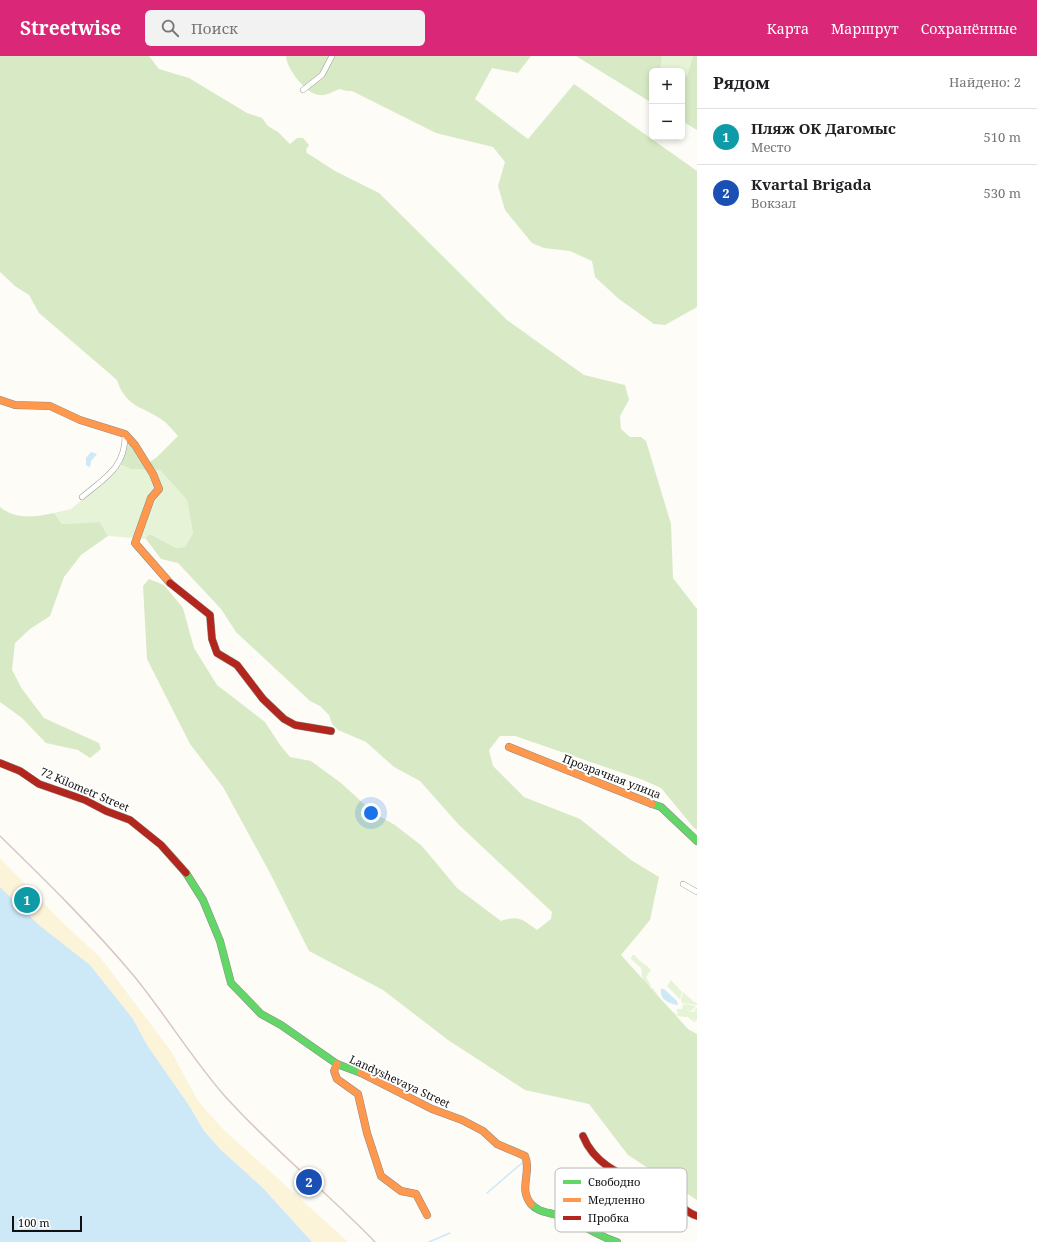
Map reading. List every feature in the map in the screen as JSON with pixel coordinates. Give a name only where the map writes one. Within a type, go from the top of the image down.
[{"type":"street","points":[[303,90],[322,75],[332,56]]},
{"type":"street","points":[[0,401],[15,405],[50,406],[80,420],[125,434],[135,445],[159,488],[151,498],[135,543],[170,583],[202,606],[210,615],[212,639],[217,653],[237,665],[268,704],[284,719],[294,725],[331,731]]},
{"type":"street","points":[[82,498],[113,472],[120,463],[125,434]]},
{"type":"street","name":"Прозрачная улица","points":[[509,747],[661,807],[697,841]]},
{"type":"street","name":"72 Kilometr Street","points":[[0,763],[20,771],[39,784],[85,800],[106,811],[130,820],[157,842],[191,879],[203,900],[209,917]]},
{"type":"street","points":[[683,884],[697,892]]},
{"type":"street","name":"Landyshevaya Street","points":[[209,917],[220,941],[231,983],[237,992],[261,1014],[281,1025],[337,1064],[376,1080],[432,1110],[462,1120],[483,1131],[497,1144],[525,1156],[528,1165],[524,1184],[526,1197],[529,1203],[536,1209],[555,1214]]},
{"type":"street","points":[[337,1064],[334,1071],[337,1079],[355,1091],[362,1103],[367,1133],[381,1176],[401,1191],[416,1194],[427,1216]]},
{"type":"street","points":[[583,1136],[584,1143],[592,1156],[610,1168]]},
{"type":"street","points":[[687,1212],[697,1216]]},
{"type":"street","name":"Landyshevaya Street","points":[[592,1232],[615,1242]]},
{"type":"green space","points":[[0,56],[149,56],[159,69],[189,78],[247,113],[262,118],[268,126],[278,132],[290,144],[297,138],[303,138],[309,145],[306,150],[307,153],[335,171],[379,193],[507,320],[584,375],[625,385],[629,400],[620,416],[621,429],[630,437],[641,437],[646,441],[671,524],[673,578],[697,609],[697,830],[661,788],[643,780],[515,736],[500,736],[489,750],[493,766],[524,797],[580,819],[631,860],[659,877],[650,920],[621,955],[688,1029],[697,1034],[697,1200],[687,1193],[687,1168],[648,1168],[628,1155],[589,1104],[525,1090],[448,1040],[383,990],[309,951],[271,875],[223,787],[190,744],[147,659],[143,586],[149,579],[164,585],[183,608],[194,648],[217,685],[265,722],[290,757],[311,761],[341,783],[374,813],[395,825],[422,846],[457,888],[501,921],[512,918],[520,919],[537,930],[551,919],[552,912],[459,825],[420,781],[394,767],[366,742],[338,730],[332,724],[329,715],[320,706],[310,701],[236,632],[221,609],[178,563],[161,559],[146,539],[148,535],[152,535],[176,548],[185,547],[193,533],[187,500],[160,470],[131,469],[121,465],[126,445],[130,444],[144,466],[157,457],[178,436],[165,422],[137,406],[125,397],[117,380],[39,313],[29,295],[15,286],[0,272]]},
{"type":"green space","points":[[286,56],[531,56],[518,73],[492,68],[475,99],[528,139],[574,84],[649,137],[649,140],[653,140],[697,171],[697,307],[665,325],[654,324],[619,299],[595,277],[592,261],[570,251],[544,248],[532,243],[505,210],[498,186],[505,162],[493,147],[436,133],[352,91],[339,89],[324,95],[314,94],[298,80],[289,67]]},
{"type":"green space","points":[[576,56],[662,56],[660,68],[649,68],[649,101]]},
{"type":"green space","points":[[662,56],[693,56],[687,76],[685,77],[685,68],[660,68]]},
{"type":"green space","points":[[693,56],[697,56],[697,130],[685,123],[685,77],[687,76]]},
{"type":"green space","points":[[121,465],[131,469],[160,470],[187,500],[193,533],[185,547],[176,548],[152,535],[148,535],[146,539],[108,536],[100,522],[62,524],[54,513],[71,509],[106,481]]},
{"type":"green space","points":[[0,507],[19,516],[40,516],[54,513],[62,524],[100,522],[108,536],[81,555],[64,577],[50,616],[30,629],[15,643],[12,670],[22,689],[44,718],[99,743],[101,749],[90,758],[78,750],[46,743],[22,718],[0,702]]},
{"type":"green space","points":[[632,955],[635,955],[651,970],[646,977],[651,986],[649,988],[650,990],[653,988],[665,1007],[678,1015],[677,1009],[682,1009],[683,1004],[696,1006],[691,1011],[685,1010],[693,1012],[697,1007],[697,1011],[694,1012],[697,1012],[697,1020],[694,1022],[688,1017],[678,1016],[660,1009],[643,983],[641,968],[631,959]]},
{"type":"green space","points":[[671,980],[682,992],[680,999],[667,986]]},
{"type":"green space","points":[[683,992],[697,1003],[697,1005],[682,1003],[681,1000]]},
{"type":"sand","points":[[0,858],[64,924],[100,957],[171,1051],[198,1101],[224,1130],[348,1242],[312,1242],[263,1188],[221,1150],[204,1131],[190,1107],[147,1045],[133,1019],[90,965],[39,925],[0,887]]},
{"type":"water","points":[[91,452],[97,454],[91,461],[90,467],[86,465],[86,458]]},
{"type":"water","points":[[0,887],[39,925],[90,965],[133,1019],[147,1045],[190,1107],[204,1131],[221,1150],[263,1188],[312,1242],[0,1242]]},
{"type":"water","points":[[661,989],[664,989],[677,1001],[678,1005],[665,1000],[662,996]]},
{"type":"waterway","points":[[487,1193],[522,1163]]},
{"type":"waterway","points":[[429,1242],[450,1233]]},
{"type":"railway","points":[[0,836],[68,904],[118,957],[145,990],[211,1080],[223,1094],[279,1151],[375,1242]]},
{"type":"traffic: fast","points":[[652,804],[661,807],[697,841]]},
{"type":"traffic: fast","points":[[186,873],[203,900],[220,941],[231,983],[261,1014],[281,1025],[337,1064],[361,1073]]},
{"type":"traffic: fast","points":[[531,1204],[541,1211],[555,1215]]},
{"type":"traffic: fast","points":[[594,1232],[617,1242]]},
{"type":"traffic: slow","points":[[0,400],[15,405],[50,406],[80,420],[125,434],[135,445],[153,474],[159,489],[151,498],[135,543],[170,583]]},
{"type":"traffic: slow","points":[[509,747],[652,804]]},
{"type":"traffic: slow","points":[[337,1064],[334,1071],[337,1079],[358,1094],[367,1133],[381,1176],[401,1191],[416,1194],[427,1215]]},
{"type":"traffic: slow","points":[[361,1073],[432,1109],[462,1120],[483,1131],[497,1144],[525,1156],[527,1162],[525,1186],[527,1198],[531,1204]]},
{"type":"traffic: jam","points":[[170,583],[210,615],[212,639],[217,653],[237,665],[263,699],[284,719],[295,725],[331,731]]},
{"type":"traffic: jam","points":[[0,763],[20,771],[39,784],[85,800],[106,811],[130,820],[161,845],[186,873]]},
{"type":"traffic: jam","points":[[583,1136],[589,1148],[597,1158],[610,1168]]},
{"type":"traffic: jam","points":[[687,1211],[697,1216]]},
{"type":"place","name":"Пляж ОК Дагомыс","points":[[27,900]]},
{"type":"place","name":"Kvartal Brigada","points":[[309,1182]]}]
